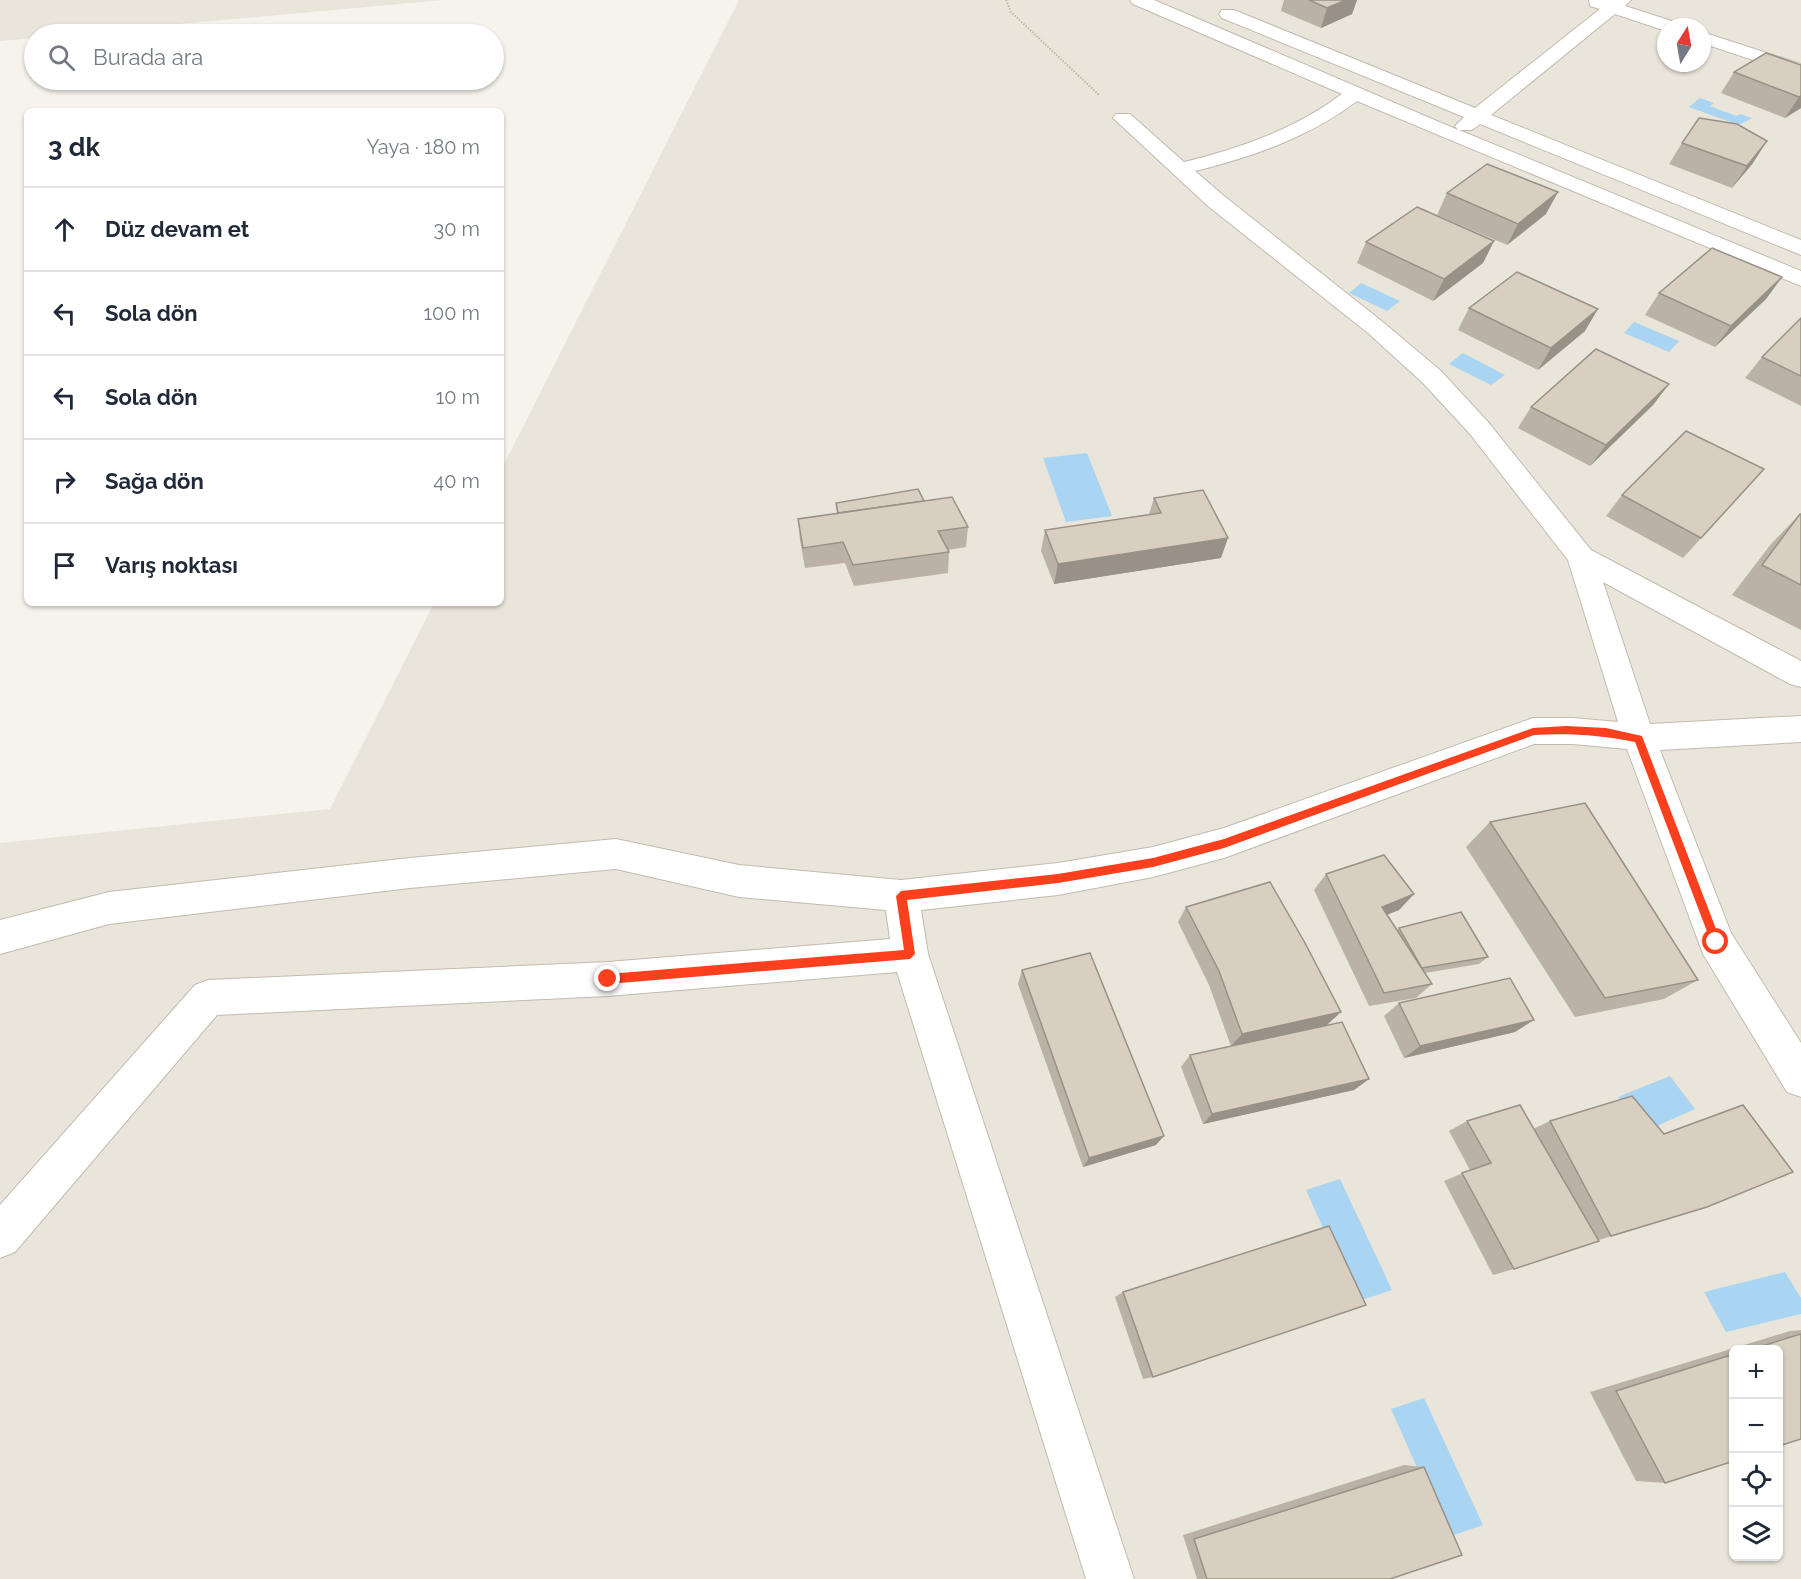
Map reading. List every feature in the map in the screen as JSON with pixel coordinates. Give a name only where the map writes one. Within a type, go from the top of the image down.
[{"type":"street","points":[[1139,0],[1455,136],[1801,279]]},
{"type":"street","points":[[1591,0],[1616,3],[1657,21]]},
{"type":"street","points":[[1455,136],[1616,3]]},
{"type":"street","points":[[1215,9],[1801,248]]},
{"type":"street","points":[[1711,40],[1801,70]]},
{"type":"street","points":[[1179,169],[1218,160],[1282,138],[1336,109],[1356,93]]},
{"type":"street","points":[[1123,117],[1179,169],[1278,252],[1376,328],[1432,377],[1479,428],[1581,557],[1639,738],[1716,942],[1801,1078]]},
{"type":"street","points":[[1581,557],[1801,675]]},
{"type":"street","points":[[0,937],[109,908],[410,873],[616,854],[739,881],[901,896],[1058,879],[1173,857],[1224,843],[1533,732],[1576,730],[1639,738],[1801,729]]},
{"type":"street","points":[[901,896],[910,954],[1110,1579]]},
{"type":"street","points":[[0,1237],[208,998],[608,979],[910,954]]},
{"type":"path","points":[[1006,0],[1011,12],[1123,117]]},
{"type":"shaded area","points":[[0,0],[444,0],[179,24],[24,24],[24,39],[0,41]]},
{"type":"shaded area","points":[[739,0],[1801,0],[1801,1579],[0,1579],[0,843],[330,809],[432,606],[504,606],[504,464]]},
{"type":"water","points":[[1700,98],[1714,103],[1710,106],[1736,116],[1740,114],[1752,118],[1739,125],[1689,107]]},
{"type":"water","points":[[1361,283],[1400,301],[1387,311],[1349,293]]},
{"type":"water","points":[[1634,322],[1679,341],[1669,352],[1624,333]]},
{"type":"water","points":[[1463,353],[1505,375],[1491,385],[1449,364]]},
{"type":"water","points":[[1087,453],[1112,516],[1066,522],[1043,458]]},
{"type":"water","points":[[1670,1076],[1695,1109],[1643,1132],[1618,1097]]},
{"type":"water","points":[[1340,1179],[1392,1290],[1356,1302],[1306,1190]]},
{"type":"water","points":[[1785,1272],[1801,1298],[1801,1314],[1726,1332],[1704,1292]]},
{"type":"water","points":[[1424,1398],[1483,1525],[1448,1537],[1391,1409]]},
{"type":"building","points":[[1309,0],[1346,0],[1327,8]]},
{"type":"building","points":[[1766,53],[1801,65],[1801,96],[1734,72]]},
{"type":"building","points":[[1699,118],[1737,124],[1767,141],[1747,166],[1682,143]]},
{"type":"building","points":[[1487,164],[1558,192],[1518,224],[1447,193]]},
{"type":"building","points":[[1417,207],[1494,241],[1444,279],[1366,242]]},
{"type":"building","points":[[1712,248],[1782,277],[1731,326],[1659,293]]},
{"type":"building","points":[[1517,272],[1598,309],[1551,348],[1469,308]]},
{"type":"building","points":[[1801,318],[1801,376],[1762,357]]},
{"type":"building","points":[[1596,349],[1669,384],[1606,445],[1531,407]]},
{"type":"building","points":[[1686,431],[1764,469],[1701,538],[1622,495]]},
{"type":"building","points":[[918,489],[924,501],[838,513],[836,503]]},
{"type":"building","points":[[1203,490],[1228,538],[1058,564],[1045,530],[1161,513],[1154,498]]},
{"type":"building","points":[[952,497],[968,527],[938,531],[949,552],[853,565],[843,542],[803,548],[798,519]]},
{"type":"building","points":[[1801,514],[1801,585],[1762,565]]},
{"type":"building","points":[[1585,803],[1698,980],[1605,998],[1490,822]]},
{"type":"building","points":[[1384,855],[1414,894],[1382,907],[1432,984],[1384,993],[1326,874]]},
{"type":"building","points":[[1270,882],[1341,1012],[1242,1034],[1219,971],[1186,907]]},
{"type":"building","points":[[1461,912],[1488,957],[1422,968],[1399,928]]},
{"type":"building","points":[[1090,953],[1164,1136],[1089,1158],[1022,970]]},
{"type":"building","points":[[1510,978],[1534,1020],[1420,1046],[1399,1003]]},
{"type":"building","points":[[1342,1022],[1369,1079],[1212,1114],[1190,1055]]},
{"type":"building","points":[[1632,1096],[1664,1134],[1743,1105],[1793,1172],[1707,1207],[1611,1236],[1550,1121]]},
{"type":"building","points":[[1520,1105],[1599,1241],[1514,1269],[1462,1173],[1491,1163],[1467,1121]]},
{"type":"building","points":[[1329,1226],[1366,1305],[1153,1377],[1123,1292]]},
{"type":"building","points":[[1801,1334],[1801,1439],[1783,1445],[1783,1345],[1765,1345]]},
{"type":"building","points":[[1729,1356],[1729,1463],[1665,1483],[1616,1391]]},
{"type":"building","points":[[1424,1467],[1462,1555],[1390,1579],[1207,1579],[1194,1539]]},
{"type":"route","points":[[608,979],[910,954],[901,896],[1058,879],[1153,862],[1224,843],[1533,732],[1566,729],[1606,732],[1639,738],[1716,942]]}]
